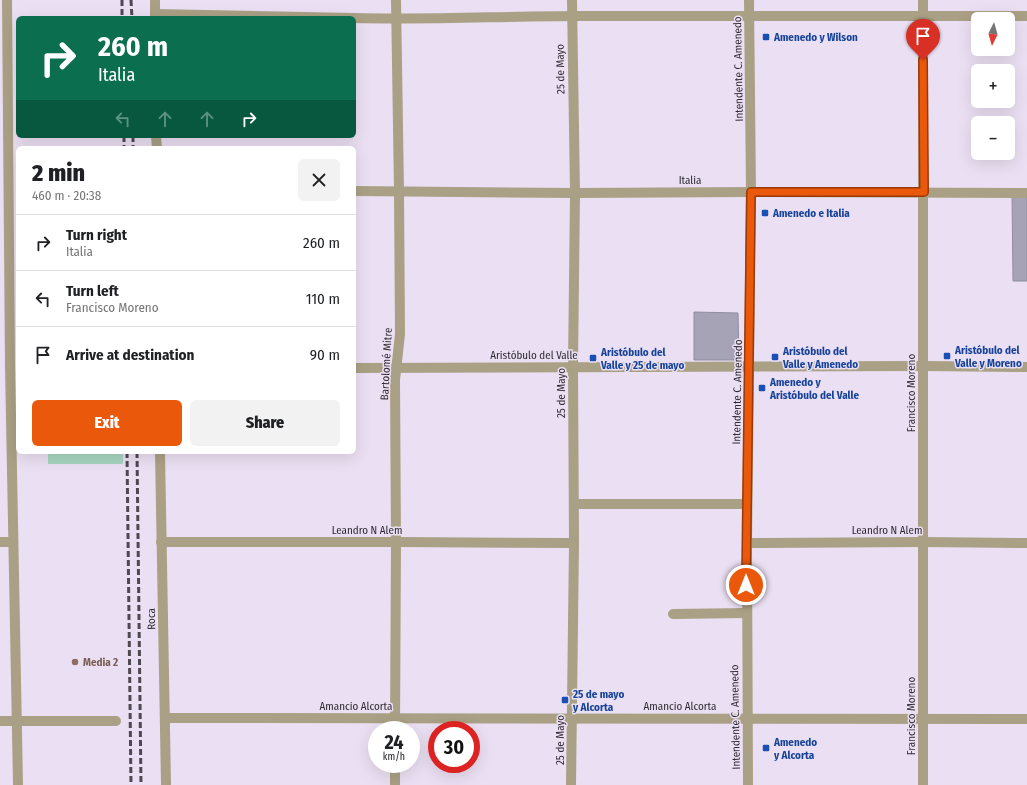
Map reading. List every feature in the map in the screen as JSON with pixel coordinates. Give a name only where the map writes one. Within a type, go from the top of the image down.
[{"type":"street","points":[[7,0],[4,12],[5,365],[12,542],[18,785]]},
{"type":"street","points":[[155,0],[155,16]]},
{"type":"street","name":"Bartolomé Mitre","points":[[395,719],[395,380],[400,334],[396,0]]},
{"type":"street","name":"25 de Mayo","points":[[571,785],[574,543],[573,367],[575,193],[571,16],[572,0]]},
{"type":"street","name":"Intendente C. Amenedo","points":[[748,785],[746,613],[751,192],[749,0]]},
{"type":"street","name":"Francisco Moreno","points":[[923,0],[923,785]]},
{"type":"street","points":[[356,18],[396,19],[749,15],[1027,16]]},
{"type":"street","name":"Italia","points":[[356,191],[575,193],[1027,193]]},
{"type":"street","name":"Aristóbulo del Valle","points":[[356,368],[1027,367]]},
{"type":"street","name":"Roca","points":[[160,454],[166,785]]},
{"type":"street","points":[[574,504],[747,504]]},
{"type":"street","points":[[0,542],[12,542]]},
{"type":"street","name":"Leandro N Alem","points":[[161,542],[574,543]]},
{"type":"street","name":"Leandro N Alem","points":[[747,543],[1027,543]]},
{"type":"street","points":[[673,614],[746,613]]},
{"type":"street","name":"Amancio Alcorta","points":[[165,718],[1027,719]]},
{"type":"street","points":[[0,721],[116,721]]},
{"type":"street","points":[[395,773],[395,785]]},
{"type":"green space","points":[[48,454],[123,454],[123,464],[48,464]]},
{"type":"building","points":[[1012,194],[1027,194],[1027,281],[1013,281]]},
{"type":"building","points":[[694,312],[738,313],[739,360],[694,360]]},
{"type":"railway","points":[[122,0],[122,16]]},
{"type":"railway","points":[[131,0],[132,16]]},
{"type":"railway","points":[[124,138],[124,146]]},
{"type":"railway","points":[[133,138],[133,146]]},
{"type":"railway","points":[[127,454],[131,785]]},
{"type":"railway","points":[[137,454],[141,785]]},
{"type":"place","name":"Amenedo y Wilson","points":[[766,37]]},
{"type":"place","name":"Amenedo e Italia","points":[[765,213]]},
{"type":"place","name":"Aristóbulo del Valle y Moreno","points":[[947,356]]},
{"type":"place","name":"Aristóbulo del Valle y Amenedo","points":[[775,357]]},
{"type":"place","name":"Aristóbulo del Valle y 25 de mayo","points":[[593,358]]},
{"type":"place","name":"Amenedo y Aristóbulo del Valle","points":[[762,388]]},
{"type":"place","name":"Media 2","points":[[75,662]]},
{"type":"place","name":"25 de mayo y Alcorta","points":[[565,700]]},
{"type":"place","name":"Amenedo y Alcorta","points":[[766,748]]},
{"type":"route","points":[[746,585],[751,192],[924,192],[923,60]]}]
